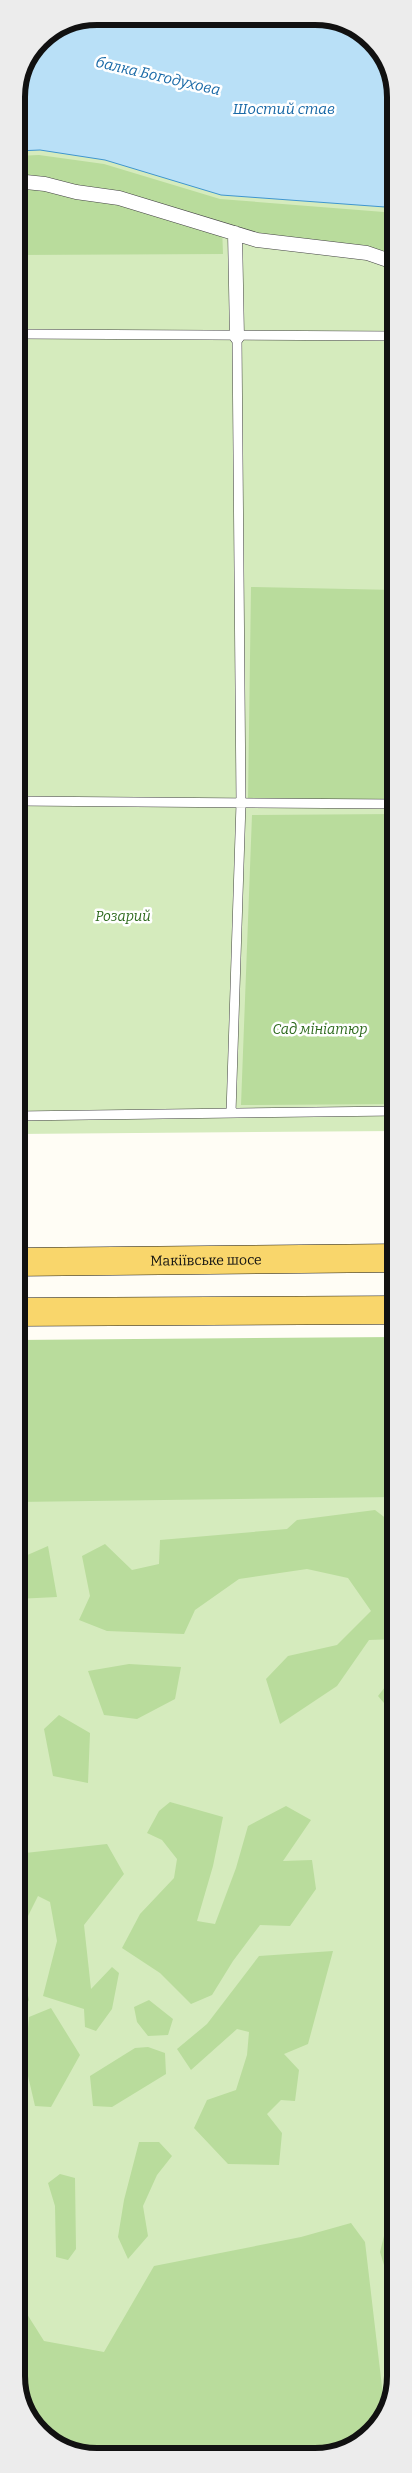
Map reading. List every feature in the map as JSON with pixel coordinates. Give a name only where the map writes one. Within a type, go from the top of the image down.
[{"type":"main road","name":"Макіївське шосе","points":[[25,1262],[387,1258]]},
{"type":"main road","points":[[25,1312],[387,1310]]},
{"type":"street","points":[[25,182],[120,198],[257,240],[367,252],[387,260]]},
{"type":"street","points":[[235,233],[237,337]]},
{"type":"lane","points":[[25,334],[237,337],[387,336]]},
{"type":"lane","points":[[231,1113],[240,803],[237,337]]},
{"type":"lane","points":[[25,801],[387,804]]},
{"type":"lane","points":[[25,1116],[387,1111]]},
{"type":"green space","name":"Розарий","points":[[315,25],[333,27],[355,37],[372,53],[385,79],[387,93],[387,1131],[25,1134],[25,97],[26,83],[37,57],[57,37],[83,26]]},
{"type":"green space","points":[[39,155],[104,164],[220,199],[384,212],[387,213],[387,256],[256,235],[222,226],[223,254],[25,255],[25,156]]},
{"type":"green space","points":[[251,587],[387,590],[387,799],[248,799]]},
{"type":"green space","name":"Сад мініатюр","points":[[387,814],[387,1104],[241,1105],[252,815]]},
{"type":"green space","points":[[387,1337],[387,1497],[25,1502],[25,1340]]},
{"type":"green space","points":[[387,1418],[387,2376],[386,2390],[375,2416],[355,2436],[333,2446],[319,2448],[83,2447],[61,2438],[43,2423],[35,2412],[26,2390],[25,1430]]},
{"type":"green space","points":[[375,1510],[387,1519],[387,1639],[369,1640],[337,1686],[280,1724],[266,1679],[288,1656],[337,1645],[371,1611],[348,1578],[307,1569],[239,1579],[195,1610],[184,1634],[107,1631],[79,1620],[90,1596],[82,1556],[105,1544],[132,1570],[159,1564],[160,1540],[287,1529],[297,1520]]},
{"type":"green space","points":[[48,1546],[57,1597],[25,1599],[25,1556]]},
{"type":"green space","points":[[129,1664],[181,1667],[175,1699],[137,1719],[104,1715],[88,1671]]},
{"type":"green space","points":[[387,1684],[387,1706],[378,1696]]},
{"type":"green space","points":[[59,1715],[90,1733],[88,1783],[53,1776],[44,1729]]},
{"type":"green space","points":[[170,1802],[223,1817],[213,1866],[197,1921],[215,1924],[236,1868],[248,1826],[286,1806],[311,1820],[283,1861],[312,1860],[316,1889],[290,1926],[260,1925],[233,1961],[212,1995],[191,2004],[160,1973],[122,1948],[140,1914],[174,1878],[177,1859],[162,1840],[147,1833],[159,1811]]},
{"type":"green space","points":[[107,1844],[124,1874],[84,1925],[91,1989],[112,1967],[119,1973],[112,2009],[96,2031],[85,2027],[84,2009],[43,1996],[57,1941],[50,1902],[38,1896],[25,1920],[25,1853]]},
{"type":"green space","points":[[333,1951],[308,2044],[284,2054],[299,2070],[295,2101],[281,2100],[267,2114],[282,2133],[279,2165],[228,2164],[194,2128],[207,2100],[236,2090],[247,2055],[249,2032],[237,2029],[191,2070],[177,2049],[207,2024],[259,1956]]},
{"type":"green space","points":[[25,1983],[29,2000],[25,2006]]},
{"type":"green space","points":[[149,2000],[173,2019],[168,2035],[148,2036],[137,2022],[134,2007]]},
{"type":"green space","points":[[51,2008],[80,2055],[51,2107],[35,2106],[25,2063],[29,2017]]},
{"type":"green space","points":[[148,2047],[165,2053],[166,2074],[112,2107],[93,2106],[90,2076],[135,2048]]},
{"type":"green space","points":[[139,2142],[159,2142],[172,2156],[157,2175],[143,2206],[148,2236],[128,2259],[118,2237],[124,2200]]},
{"type":"green space","points":[[60,2174],[75,2178],[76,2249],[68,2260],[56,2257],[55,2206],[48,2183]]},
{"type":"green space","points":[[351,2223],[365,2242],[383,2397],[375,2416],[355,2436],[333,2446],[319,2448],[83,2447],[61,2438],[50,2430],[35,2412],[26,2390],[25,2380],[25,2311],[44,2341],[104,2352],[154,2266],[301,2237]]},
{"type":"green space","points":[[387,2224],[387,2275],[380,2252]]},
{"type":"water","name":"Шостий став","points":[[83,26],[328,26],[347,32],[362,43],[372,53],[385,79],[387,93],[387,208],[221,195],[105,160],[40,150],[25,151],[26,83],[37,57],[46,46],[57,37]]},
{"type":"water label","name":"балка Богодухова","points":[[158,76]]}]
